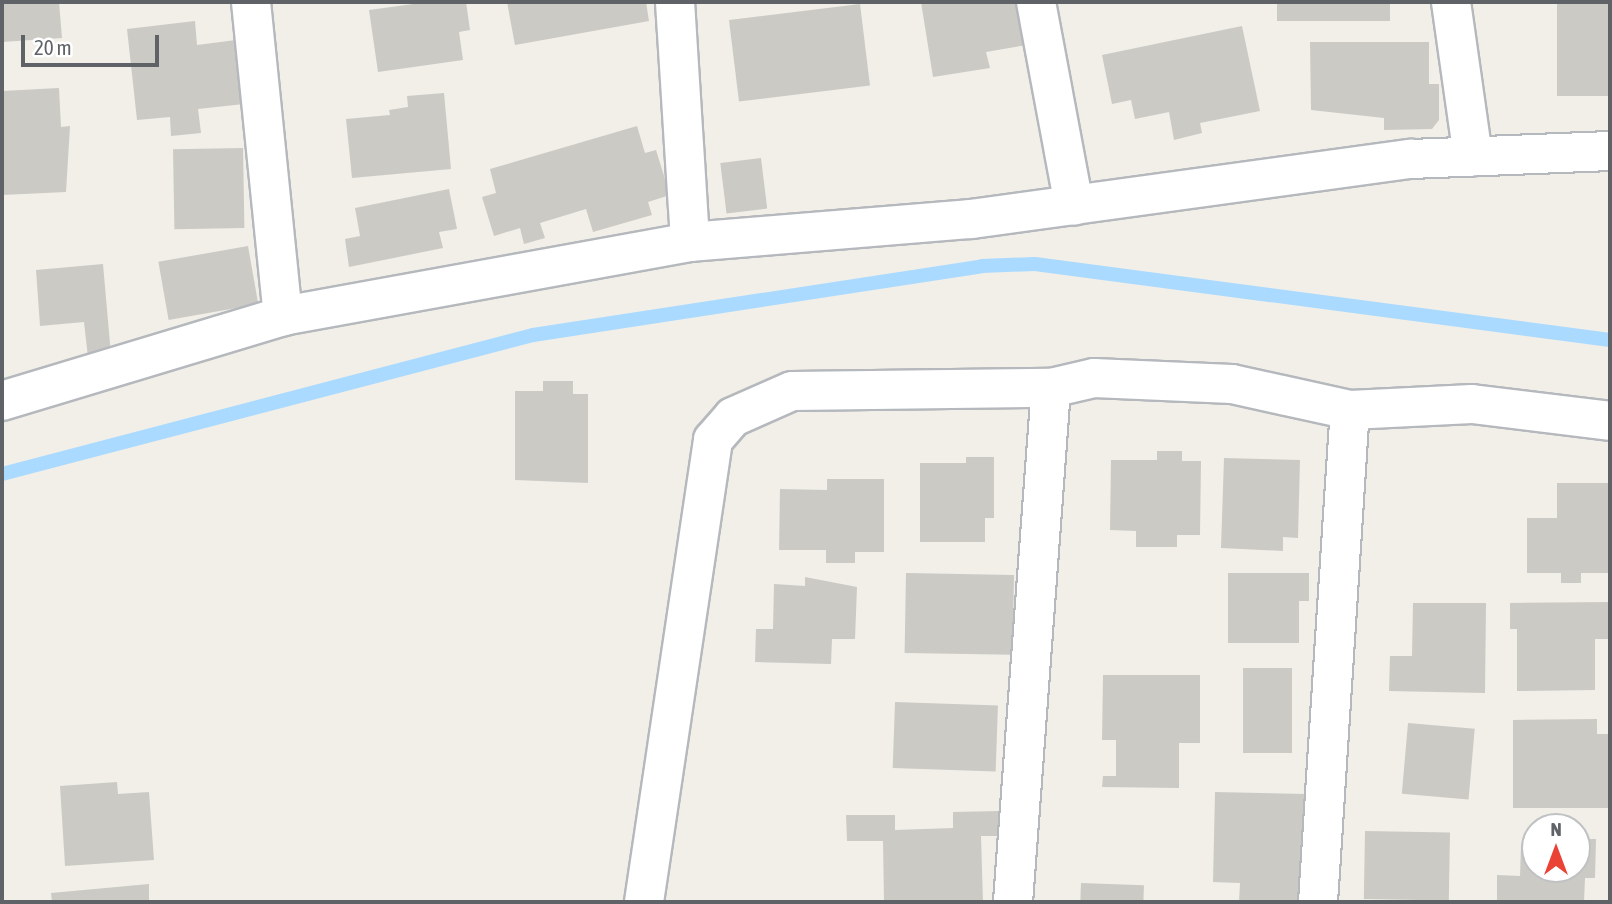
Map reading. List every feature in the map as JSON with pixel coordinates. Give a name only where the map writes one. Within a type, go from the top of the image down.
[{"type":"street","points":[[251,2],[283,316]]},
{"type":"street","points":[[675,2],[690,242]]},
{"type":"street","points":[[1036,2],[1074,205]]},
{"type":"street","points":[[1451,2],[1473,156]]},
{"type":"street","points":[[2,401],[283,316],[690,242],[1074,205],[1410,159],[1610,151]]},
{"type":"street","points":[[644,902],[713,440],[733,417],[792,391],[1051,387],[1094,378],[1232,384],[1350,411],[1472,404],[1610,421]]},
{"type":"street","points":[[1013,902],[1051,387]]},
{"type":"street","points":[[1318,902],[1350,411]]},
{"type":"building","points":[[2,2],[59,2],[62,38],[2,42]]},
{"type":"building","points":[[428,2],[466,2],[470,30],[459,32],[463,60],[378,72],[369,10]]},
{"type":"building","points":[[507,2],[646,2],[649,21],[515,45]]},
{"type":"building","points":[[921,2],[1019,2],[1026,45],[986,52],[990,68],[933,77]]},
{"type":"building","points":[[1277,2],[1390,2],[1390,21],[1277,21]]},
{"type":"building","points":[[1557,2],[1610,2],[1610,96],[1557,96]]},
{"type":"building","points":[[860,4],[870,85],[739,101],[729,20]]},
{"type":"building","points":[[195,21],[197,45],[236,40],[244,104],[198,109],[201,133],[171,136],[170,117],[137,120],[127,29]]},
{"type":"building","points":[[1242,26],[1260,111],[1200,123],[1202,133],[1174,140],[1169,112],[1135,119],[1131,100],[1112,104],[1102,55]]},
{"type":"building","points":[[1310,42],[1429,42],[1429,84],[1439,84],[1439,120],[1432,129],[1384,130],[1384,118],[1311,110]]},
{"type":"building","points":[[59,88],[61,127],[70,126],[66,192],[2,195],[2,91]]},
{"type":"building","points":[[444,93],[451,169],[352,178],[346,119],[390,115],[389,110],[408,107],[407,96]]},
{"type":"building","points":[[637,126],[645,153],[656,150],[670,195],[648,202],[652,215],[593,232],[586,209],[540,223],[545,238],[524,244],[520,228],[494,236],[482,197],[496,193],[490,169]]},
{"type":"building","points":[[243,148],[244,228],[174,229],[173,149]]},
{"type":"building","points":[[761,158],[767,209],[727,214],[720,163]]},
{"type":"building","points":[[449,189],[457,229],[439,232],[443,248],[349,267],[345,239],[360,236],[355,208]]},
{"type":"building","points":[[248,246],[258,304],[169,320],[158,262]]},
{"type":"building","points":[[103,264],[111,355],[88,358],[84,322],[40,326],[36,270]]},
{"type":"building","points":[[543,381],[573,381],[573,394],[588,394],[588,483],[515,480],[515,391],[543,391]]},
{"type":"building","points":[[1157,451],[1182,451],[1182,461],[1201,461],[1200,535],[1177,535],[1177,547],[1136,547],[1136,531],[1110,530],[1111,460],[1157,460]]},
{"type":"building","points":[[966,457],[994,457],[994,518],[985,518],[985,542],[920,542],[920,463],[966,463]]},
{"type":"building","points":[[1224,458],[1300,460],[1298,538],[1283,537],[1283,551],[1221,548]]},
{"type":"building","points":[[827,479],[884,479],[884,552],[855,552],[855,563],[826,563],[826,550],[779,550],[780,489],[827,490]]},
{"type":"building","points":[[1557,483],[1610,483],[1610,573],[1581,573],[1581,583],[1561,583],[1561,573],[1527,573],[1527,518],[1557,518]]},
{"type":"building","points":[[906,573],[1014,575],[1013,655],[905,653]]},
{"type":"building","points":[[1228,573],[1309,573],[1309,601],[1299,601],[1299,643],[1228,643]]},
{"type":"building","points":[[805,577],[857,587],[855,639],[832,639],[831,664],[755,662],[756,629],[773,629],[774,584],[805,586]]},
{"type":"building","points":[[1610,602],[1610,639],[1595,639],[1595,690],[1517,691],[1517,629],[1510,629],[1510,603]]},
{"type":"building","points":[[1413,603],[1486,603],[1485,693],[1389,691],[1390,656],[1412,656]]},
{"type":"building","points":[[1243,668],[1292,668],[1292,753],[1243,753]]},
{"type":"building","points":[[1103,675],[1200,675],[1200,743],[1179,743],[1179,788],[1102,787],[1103,776],[1116,776],[1116,740],[1102,740]]},
{"type":"building","points":[[895,702],[998,706],[996,772],[893,768]]},
{"type":"building","points":[[1597,719],[1597,734],[1610,734],[1610,808],[1513,808],[1513,720]]},
{"type":"building","points":[[1408,723],[1475,729],[1469,800],[1402,794]]},
{"type":"building","points":[[117,782],[118,794],[149,792],[154,860],[65,866],[60,786]]},
{"type":"building","points":[[1215,792],[1306,794],[1303,902],[1239,902],[1240,883],[1213,882]]},
{"type":"building","points":[[999,811],[999,836],[981,836],[983,902],[884,902],[883,841],[847,841],[846,815],[895,815],[895,830],[953,828],[953,812]]},
{"type":"building","points":[[1365,831],[1450,832],[1449,900],[1364,899]]},
{"type":"building","points":[[1591,839],[1596,839],[1595,878],[1591,878]]},
{"type":"building","points":[[1521,845],[1521,883],[1585,883],[1584,902],[1497,902],[1497,875],[1520,876]]},
{"type":"building","points":[[1081,883],[1144,885],[1143,902],[1080,902]]},
{"type":"building","points":[[149,884],[149,902],[52,902],[51,893]]},
{"type":"waterway","points":[[2,474],[533,335],[982,266],[1035,264],[1610,340]]}]
